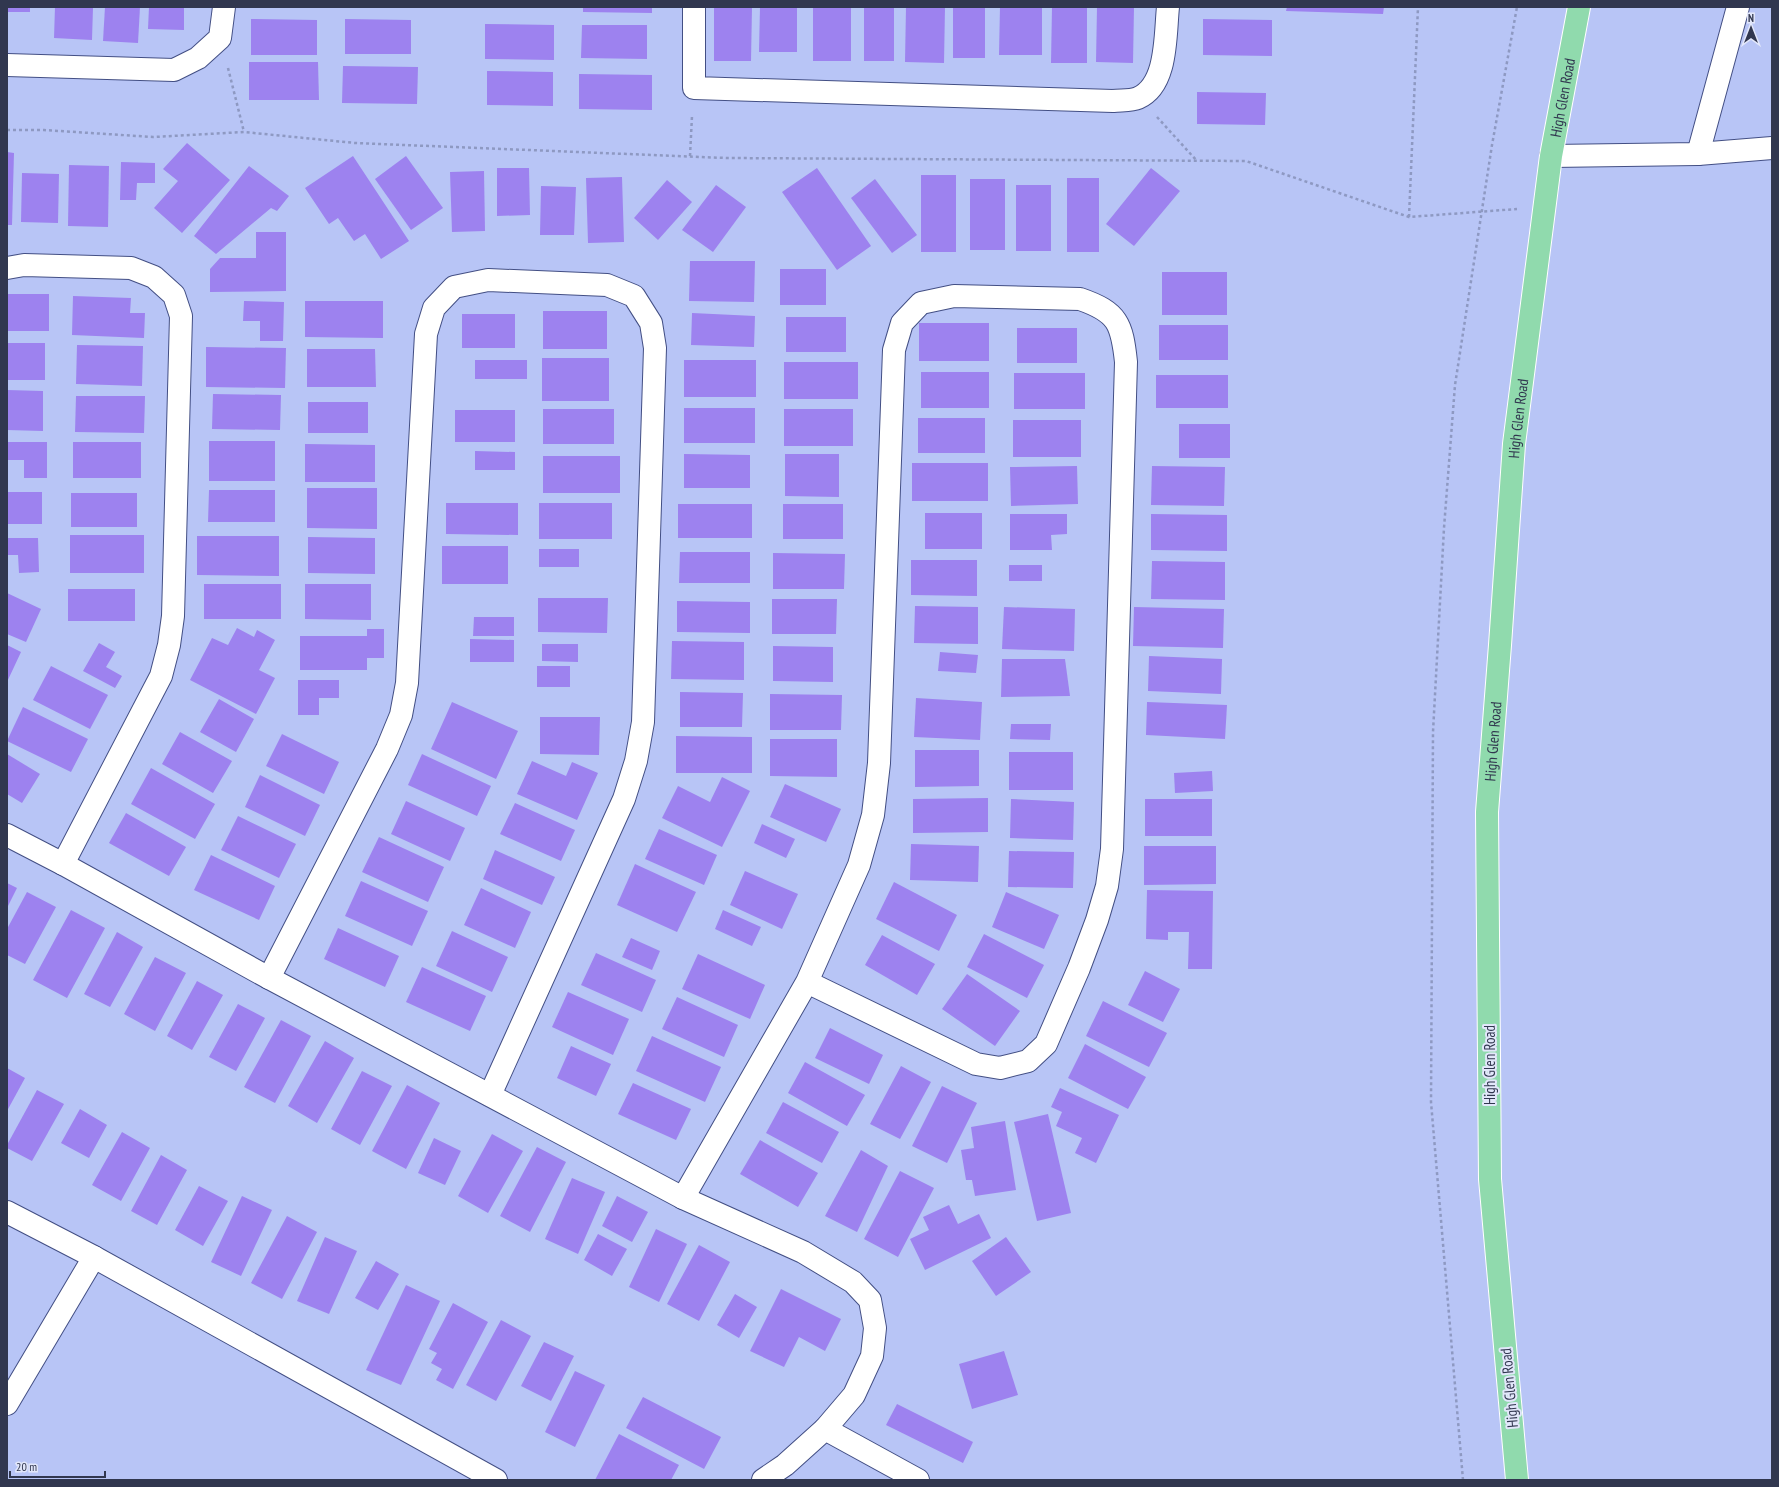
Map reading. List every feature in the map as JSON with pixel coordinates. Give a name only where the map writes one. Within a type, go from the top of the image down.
[{"type":"main road","name":"High Glen Road","points":[[1517,1480],[1490,1179],[1486,812],[1500,646],[1514,444],[1551,156],[1579,7]]},
{"type":"street","points":[[7,65],[174,70],[198,58],[220,38],[224,7]]},
{"type":"street","points":[[694,7],[694,88],[1113,101],[1138,98],[1149,89],[1158,77],[1163,62],[1168,7]]},
{"type":"street","points":[[1698,154],[1738,7]]},
{"type":"street","points":[[1551,156],[1698,154],[1772,148]]},
{"type":"street","points":[[7,268],[24,265],[131,268],[154,277],[174,295],[181,316],[173,616],[169,646],[161,676],[63,864]]},
{"type":"street","points":[[269,978],[387,749],[401,715],[407,683],[426,334],[434,308],[454,287],[488,280],[607,285],[634,296],[651,323],[655,348],[643,722],[636,761],[624,799],[490,1095]]},
{"type":"street","points":[[683,1198],[807,982],[858,865],[873,815],[879,763],[894,350],[902,323],[921,303],[954,296],[1080,299],[1099,306],[1116,320],[1123,338],[1126,362],[1113,841],[1107,886],[1097,920],[1079,968],[1046,1044],[1028,1061],[1000,1068],[976,1064],[807,982]]},
{"type":"street","points":[[7,835],[63,864],[269,978],[683,1198],[803,1252],[853,1282],[870,1300],[875,1328],[872,1356],[854,1395],[825,1430],[785,1465],[763,1480]]},
{"type":"street","points":[[7,1212],[94,1257],[496,1480]]},
{"type":"street","points":[[7,1404],[94,1257]]},
{"type":"street","points":[[825,1430],[918,1480]]},
{"type":"path","points":[[1409,217],[1418,7]]},
{"type":"path","points":[[1463,1480],[1431,1102],[1433,732],[1444,528],[1455,385],[1492,145],[1517,7]]},
{"type":"path","points":[[220,38],[244,132]]},
{"type":"path","points":[[690,156],[694,88]]},
{"type":"path","points":[[1138,98],[1197,161]]},
{"type":"path","points":[[7,130],[44,130],[153,137],[244,132],[355,143],[734,158],[1246,161],[1409,217],[1545,206]]},
{"type":"building","points":[[8,7],[30,7],[30,12],[8,12]]},
{"type":"building","points":[[55,7],[93,7],[92,40],[54,38]]},
{"type":"building","points":[[105,7],[140,7],[138,43],[103,41]]},
{"type":"building","points":[[149,7],[184,7],[184,30],[148,29]]},
{"type":"building","points":[[583,7],[652,7],[652,13],[583,12]]},
{"type":"building","points":[[714,7],[752,7],[751,61],[714,61]]},
{"type":"building","points":[[760,7],[797,7],[797,52],[759,52]]},
{"type":"building","points":[[813,7],[851,7],[851,61],[813,61]]},
{"type":"building","points":[[864,7],[894,7],[894,61],[864,61]]},
{"type":"building","points":[[906,7],[945,7],[944,63],[905,62]]},
{"type":"building","points":[[953,7],[985,7],[985,58],[953,58]]},
{"type":"building","points":[[1000,7],[1042,7],[1042,55],[999,55]]},
{"type":"building","points":[[1052,7],[1087,7],[1087,63],[1051,63]]},
{"type":"building","points":[[1097,7],[1134,7],[1133,63],[1096,62]]},
{"type":"building","points":[[1287,7],[1384,7],[1383,14],[1286,11]]},
{"type":"building","points":[[251,19],[317,20],[317,55],[251,55]]},
{"type":"building","points":[[345,19],[411,20],[411,54],[345,54]]},
{"type":"building","points":[[1203,19],[1272,20],[1272,56],[1203,55]]},
{"type":"building","points":[[485,24],[554,25],[554,60],[485,59]]},
{"type":"building","points":[[582,25],[647,25],[647,59],[581,58]]},
{"type":"building","points":[[249,62],[318,62],[319,100],[249,100]]},
{"type":"building","points":[[343,66],[418,67],[417,104],[342,103]]},
{"type":"building","points":[[487,71],[553,72],[553,106],[487,105]]},
{"type":"building","points":[[579,74],[652,75],[652,110],[579,109]]},
{"type":"building","points":[[1197,92],[1266,93],[1265,125],[1197,124]]},
{"type":"building","points":[[187,143],[230,180],[182,233],[154,208],[178,181],[163,169]]},
{"type":"building","points":[[7,152],[14,153],[12,225],[7,225]]},
{"type":"building","points":[[353,156],[409,241],[381,259],[365,234],[354,241],[338,218],[329,224],[305,188]]},
{"type":"building","points":[[406,156],[443,208],[411,230],[375,179]]},
{"type":"building","points":[[121,162],[155,163],[155,183],[137,183],[136,200],[120,200]]},
{"type":"building","points":[[69,165],[109,166],[108,227],[68,226]]},
{"type":"building","points":[[249,166],[289,196],[277,211],[271,208],[216,254],[194,236]]},
{"type":"building","points":[[497,168],[529,168],[530,215],[497,216]]},
{"type":"building","points":[[817,168],[871,246],[837,270],[782,192]]},
{"type":"building","points":[[1151,168],[1180,191],[1134,246],[1106,224]]},
{"type":"building","points":[[484,171],[485,231],[452,232],[450,172]]},
{"type":"building","points":[[22,173],[59,174],[58,223],[21,222]]},
{"type":"building","points":[[921,175],[956,175],[956,252],[921,252]]},
{"type":"building","points":[[622,177],[624,242],[588,243],[586,178]]},
{"type":"building","points":[[1067,178],[1099,178],[1099,252],[1067,252]]},
{"type":"building","points":[[875,179],[917,235],[892,253],[851,198]]},
{"type":"building","points":[[970,179],[1005,179],[1005,250],[970,250]]},
{"type":"building","points":[[667,180],[692,202],[658,240],[634,218]]},
{"type":"building","points":[[716,185],[746,207],[713,252],[682,230]]},
{"type":"building","points":[[1016,185],[1051,185],[1051,251],[1016,251]]},
{"type":"building","points":[[541,186],[576,187],[574,235],[540,235]]},
{"type":"building","points":[[256,232],[286,232],[286,291],[210,292],[210,269],[220,258],[256,258]]},
{"type":"building","points":[[690,261],[755,261],[754,302],[689,301]]},
{"type":"building","points":[[780,269],[826,269],[826,305],[780,305]]},
{"type":"building","points":[[1162,272],[1227,272],[1227,315],[1162,315]]},
{"type":"building","points":[[7,294],[49,294],[49,331],[7,331]]},
{"type":"building","points":[[73,296],[131,298],[130,313],[145,313],[144,338],[72,335]]},
{"type":"building","points":[[244,301],[284,302],[283,341],[260,341],[260,321],[243,321]]},
{"type":"building","points":[[305,301],[383,301],[383,338],[305,337]]},
{"type":"building","points":[[543,311],[607,311],[607,349],[543,349]]},
{"type":"building","points":[[692,313],[755,316],[754,347],[691,345]]},
{"type":"building","points":[[462,314],[515,314],[515,348],[462,348]]},
{"type":"building","points":[[786,317],[846,317],[846,352],[786,352]]},
{"type":"building","points":[[919,323],[989,323],[989,361],[919,361]]},
{"type":"building","points":[[1159,325],[1228,325],[1228,360],[1159,360]]},
{"type":"building","points":[[1017,328],[1077,328],[1077,363],[1017,363]]},
{"type":"building","points":[[7,343],[45,343],[45,380],[7,380]]},
{"type":"building","points":[[77,345],[143,346],[142,386],[76,384]]},
{"type":"building","points":[[206,347],[286,348],[285,388],[206,387]]},
{"type":"building","points":[[307,349],[375,349],[376,387],[307,387]]},
{"type":"building","points":[[542,358],[609,358],[609,401],[542,401]]},
{"type":"building","points":[[475,360],[527,360],[527,379],[475,379]]},
{"type":"building","points":[[684,360],[756,360],[756,397],[684,397]]},
{"type":"building","points":[[784,362],[858,362],[858,399],[784,399]]},
{"type":"building","points":[[921,372],[989,372],[989,408],[921,408]]},
{"type":"building","points":[[1014,373],[1085,373],[1085,409],[1014,409]]},
{"type":"building","points":[[1156,375],[1228,375],[1228,408],[1156,408]]},
{"type":"building","points":[[7,390],[43,391],[43,431],[7,430]]},
{"type":"building","points":[[213,394],[281,395],[280,430],[212,429]]},
{"type":"building","points":[[76,396],[145,396],[144,433],[75,432]]},
{"type":"building","points":[[308,402],[368,402],[368,433],[308,433]]},
{"type":"building","points":[[684,408],[755,408],[755,443],[684,443]]},
{"type":"building","points":[[543,409],[614,409],[614,444],[543,444]]},
{"type":"building","points":[[784,409],[853,409],[853,446],[784,446]]},
{"type":"building","points":[[455,410],[515,410],[515,442],[455,442]]},
{"type":"building","points":[[918,418],[985,418],[985,453],[918,453]]},
{"type":"building","points":[[1013,420],[1081,420],[1081,457],[1013,457]]},
{"type":"building","points":[[1179,424],[1230,424],[1230,458],[1179,458]]},
{"type":"building","points":[[209,441],[275,441],[275,481],[209,481]]},
{"type":"building","points":[[7,442],[47,442],[47,478],[24,478],[24,460],[7,460]]},
{"type":"building","points":[[73,442],[141,442],[141,478],[73,478]]},
{"type":"building","points":[[305,444],[375,445],[375,482],[305,482]]},
{"type":"building","points":[[475,451],[515,452],[515,470],[475,470]]},
{"type":"building","points":[[684,454],[750,455],[750,488],[684,488]]},
{"type":"building","points":[[785,454],[839,454],[839,497],[785,496]]},
{"type":"building","points":[[543,456],[620,456],[620,493],[543,493]]},
{"type":"building","points":[[912,463],[988,463],[988,501],[912,501]]},
{"type":"building","points":[[1077,466],[1078,504],[1011,506],[1010,467]]},
{"type":"building","points":[[1152,466],[1225,467],[1224,506],[1151,505]]},
{"type":"building","points":[[307,488],[377,488],[377,529],[307,528]]},
{"type":"building","points":[[209,490],[275,490],[275,522],[208,522]]},
{"type":"building","points":[[7,492],[42,492],[42,524],[7,524]]},
{"type":"building","points":[[71,493],[137,493],[137,527],[71,527]]},
{"type":"building","points":[[446,503],[518,503],[518,535],[446,534]]},
{"type":"building","points":[[539,503],[612,503],[612,539],[539,539]]},
{"type":"building","points":[[678,504],[752,504],[752,538],[678,538]]},
{"type":"building","points":[[783,504],[843,504],[843,539],[783,539]]},
{"type":"building","points":[[925,513],[982,513],[982,549],[925,549]]},
{"type":"building","points":[[1010,514],[1067,514],[1067,534],[1051,535],[1052,550],[1010,550]]},
{"type":"building","points":[[1151,514],[1227,515],[1227,551],[1151,550]]},
{"type":"building","points":[[70,535],[144,535],[144,573],[70,573]]},
{"type":"building","points":[[197,536],[279,536],[279,576],[197,575]]},
{"type":"building","points":[[308,537],[375,538],[375,574],[308,573]]},
{"type":"building","points":[[7,538],[38,538],[39,572],[19,573],[18,555],[7,555]]},
{"type":"building","points":[[442,546],[508,546],[508,584],[442,584]]},
{"type":"building","points":[[539,549],[579,549],[579,567],[539,567]]},
{"type":"building","points":[[680,552],[750,552],[750,583],[679,583]]},
{"type":"building","points":[[773,553],[845,554],[844,589],[773,589]]},
{"type":"building","points":[[911,560],[977,560],[977,596],[911,595]]},
{"type":"building","points":[[1152,561],[1225,562],[1225,600],[1151,599]]},
{"type":"building","points":[[1009,565],[1042,565],[1042,581],[1009,581]]},
{"type":"building","points":[[204,584],[281,584],[281,619],[204,619]]},
{"type":"building","points":[[305,584],[371,584],[371,620],[305,619]]},
{"type":"building","points":[[68,589],[135,589],[135,621],[68,621]]},
{"type":"building","points":[[7,593],[41,609],[26,642],[7,634]]},
{"type":"building","points":[[538,598],[608,598],[607,633],[538,632]]},
{"type":"building","points":[[772,599],[837,599],[836,634],[772,634]]},
{"type":"building","points":[[677,601],[750,602],[750,633],[677,632]]},
{"type":"building","points":[[915,606],[978,607],[978,644],[914,643]]},
{"type":"building","points":[[1004,607],[1075,609],[1074,651],[1002,649]]},
{"type":"building","points":[[1134,607],[1224,609],[1223,648],[1133,646]]},
{"type":"building","points":[[474,617],[514,617],[514,636],[473,636]]},
{"type":"building","points":[[237,628],[254,637],[257,630],[275,640],[259,670],[275,678],[256,714],[190,680],[212,638],[228,645]]},
{"type":"building","points":[[367,629],[384,629],[384,658],[367,658],[367,670],[300,670],[300,636],[367,636]]},
{"type":"building","points":[[470,639],[514,640],[514,662],[470,662]]},
{"type":"building","points":[[672,641],[744,642],[744,680],[671,679]]},
{"type":"building","points":[[99,643],[115,652],[106,667],[122,676],[115,688],[83,671]]},
{"type":"building","points":[[542,644],[578,644],[578,662],[542,661]]},
{"type":"building","points":[[7,645],[21,652],[7,682]]},
{"type":"building","points":[[773,646],[833,647],[833,682],[773,681]]},
{"type":"building","points":[[940,652],[978,655],[976,673],[938,671]]},
{"type":"building","points":[[1149,656],[1222,659],[1221,694],[1148,691]]},
{"type":"building","points":[[1002,659],[1065,659],[1070,696],[1001,697]]},
{"type":"building","points":[[51,666],[108,695],[90,729],[33,700]]},
{"type":"building","points":[[537,666],[570,666],[570,687],[537,687]]},
{"type":"building","points":[[298,680],[339,680],[339,698],[319,698],[319,715],[298,715]]},
{"type":"building","points":[[680,692],[743,693],[742,727],[680,727]]},
{"type":"building","points":[[770,694],[842,695],[841,730],[770,730]]},
{"type":"building","points":[[916,698],[982,702],[980,740],[914,737]]},
{"type":"building","points":[[219,699],[254,719],[236,752],[200,732]]},
{"type":"building","points":[[452,702],[518,731],[496,779],[431,749]]},
{"type":"building","points":[[1147,702],[1227,705],[1225,739],[1146,735]]},
{"type":"building","points":[[23,707],[88,739],[71,772],[7,741]]},
{"type":"building","points":[[540,717],[600,717],[599,755],[540,754]]},
{"type":"building","points":[[1011,724],[1051,724],[1050,740],[1010,739]]},
{"type":"building","points":[[180,732],[232,761],[213,793],[162,764]]},
{"type":"building","points":[[282,734],[339,762],[324,794],[266,766]]},
{"type":"building","points":[[676,736],[752,737],[752,773],[676,773]]},
{"type":"building","points":[[770,739],[837,739],[837,777],[770,776]]},
{"type":"building","points":[[915,750],[979,750],[979,786],[915,787]]},
{"type":"building","points":[[1009,752],[1073,752],[1073,790],[1009,790]]},
{"type":"building","points":[[7,754],[40,774],[22,803],[7,794]]},
{"type":"building","points":[[422,754],[491,786],[477,816],[408,785]]},
{"type":"building","points":[[532,761],[566,776],[572,762],[598,773],[577,820],[517,794]]},
{"type":"building","points":[[151,768],[215,804],[195,839],[131,804]]},
{"type":"building","points":[[1212,771],[1213,791],[1175,793],[1174,773]]},
{"type":"building","points":[[260,775],[320,805],[305,836],[245,807]]},
{"type":"building","points":[[722,777],[750,791],[722,847],[662,818],[678,786],[710,802]]},
{"type":"building","points":[[785,784],[841,809],[826,842],[770,817]]},
{"type":"building","points":[[988,798],[988,832],[913,833],[913,799]]},
{"type":"building","points":[[1011,799],[1074,802],[1073,840],[1010,838]]},
{"type":"building","points":[[1145,799],[1212,799],[1212,836],[1145,836]]},
{"type":"building","points":[[406,801],[465,828],[450,861],[391,834]]},
{"type":"building","points":[[515,803],[575,830],[561,861],[500,834]]},
{"type":"building","points":[[126,813],[186,847],[169,876],[109,843]]},
{"type":"building","points":[[238,816],[296,844],[279,878],[221,850]]},
{"type":"building","points":[[762,824],[795,839],[786,858],[754,843]]},
{"type":"building","points":[[659,829],[717,855],[704,885],[645,859]]},
{"type":"building","points":[[379,837],[444,867],[428,902],[362,872]]},
{"type":"building","points":[[911,844],[979,846],[978,882],[910,880]]},
{"type":"building","points":[[1144,846],[1216,846],[1216,884],[1144,885]]},
{"type":"building","points":[[495,850],[555,877],[542,905],[483,879]]},
{"type":"building","points":[[1009,851],[1074,852],[1073,888],[1008,887]]},
{"type":"building","points":[[211,855],[275,886],[259,920],[194,890]]},
{"type":"building","points":[[635,864],[696,892],[677,932],[617,905]]},
{"type":"building","points":[[745,871],[798,894],[782,929],[730,905]]},
{"type":"building","points":[[361,881],[428,911],[412,946],[345,916]]},
{"type":"building","points":[[894,882],[957,915],[939,951],[876,919]]},
{"type":"building","points":[[7,883],[17,888],[7,908]]},
{"type":"building","points":[[481,888],[531,912],[515,948],[464,925]]},
{"type":"building","points":[[1147,890],[1213,891],[1212,969],[1188,969],[1189,932],[1168,932],[1168,940],[1146,939]]},
{"type":"building","points":[[27,892],[56,907],[25,964],[7,955],[7,929]]},
{"type":"building","points":[[1006,892],[1059,915],[1044,949],[992,927]]},
{"type":"building","points":[[71,910],[105,928],[67,998],[33,980]]},
{"type":"building","points":[[723,910],[761,927],[752,946],[715,929]]},
{"type":"building","points":[[338,928],[399,956],[385,987],[324,959]]},
{"type":"building","points":[[452,931],[508,957],[492,992],[436,966]]},
{"type":"building","points":[[117,932],[143,947],[110,1007],[84,994]]},
{"type":"building","points":[[984,934],[1044,965],[1027,998],[967,967]]},
{"type":"building","points":[[882,935],[935,964],[917,995],[865,965]]},
{"type":"building","points":[[631,938],[660,951],[652,970],[622,957]]},
{"type":"building","points":[[596,953],[656,980],[642,1012],[581,985]]},
{"type":"building","points":[[698,954],[765,985],[750,1019],[682,989]]},
{"type":"building","points":[[155,957],[186,973],[155,1031],[124,1014]]},
{"type":"building","points":[[422,967],[486,996],[470,1031],[406,1002]]},
{"type":"building","points":[[1145,971],[1180,989],[1163,1022],[1128,1005]]},
{"type":"building","points":[[967,974],[1020,1011],[995,1046],[942,1009]]},
{"type":"building","points":[[197,981],[223,995],[192,1050],[167,1036]]},
{"type":"building","points":[[568,992],[629,1019],[613,1055],[552,1027]]},
{"type":"building","points":[[677,997],[738,1025],[724,1057],[662,1029]]},
{"type":"building","points":[[1103,1001],[1167,1033],[1149,1067],[1086,1036]]},
{"type":"building","points":[[238,1004],[265,1018],[236,1071],[209,1057]]},
{"type":"building","points":[[281,1020],[311,1036],[275,1103],[244,1087]]},
{"type":"building","points":[[830,1028],[883,1055],[869,1084],[815,1058]]},
{"type":"building","points":[[652,1036],[721,1067],[705,1102],[636,1071]]},
{"type":"building","points":[[325,1041],[354,1058],[317,1123],[288,1106]]},
{"type":"building","points":[[1085,1044],[1146,1077],[1128,1109],[1068,1078]]},
{"type":"building","points":[[571,1046],[611,1064],[596,1096],[557,1078]]},
{"type":"building","points":[[805,1062],[865,1095],[847,1126],[788,1093]]},
{"type":"building","points":[[901,1066],[931,1082],[900,1139],[870,1124]]},
{"type":"building","points":[[7,1068],[25,1078],[7,1111]]},
{"type":"building","points":[[362,1071],[392,1086],[360,1145],[331,1129]]},
{"type":"building","points":[[633,1083],[691,1109],[676,1140],[618,1114]]},
{"type":"building","points":[[407,1085],[440,1103],[406,1169],[372,1151]]},
{"type":"building","points":[[942,1086],[977,1103],[947,1163],[912,1146]]},
{"type":"building","points":[[1060,1088],[1119,1115],[1096,1163],[1075,1153],[1082,1138],[1056,1126],[1062,1112],[1051,1107]]},
{"type":"building","points":[[37,1090],[64,1104],[32,1161],[7,1148],[7,1145]]},
{"type":"building","points":[[783,1102],[839,1132],[822,1163],[766,1133]]},
{"type":"building","points":[[80,1109],[107,1125],[89,1158],[61,1143]]},
{"type":"building","points":[[1048,1114],[1071,1213],[1037,1221],[1014,1122]]},
{"type":"building","points":[[1005,1121],[1016,1190],[975,1196],[972,1180],[966,1180],[961,1150],[974,1148],[971,1127]]},
{"type":"building","points":[[122,1132],[150,1148],[121,1201],[92,1185]]},
{"type":"building","points":[[492,1134],[523,1151],[488,1213],[458,1196]]},
{"type":"building","points":[[434,1138],[461,1151],[445,1185],[418,1173]]},
{"type":"building","points":[[760,1140],[818,1173],[798,1207],[740,1174]]},
{"type":"building","points":[[537,1147],[566,1162],[530,1232],[500,1216]]},
{"type":"building","points":[[861,1150],[888,1166],[857,1232],[825,1216]]},
{"type":"building","points":[[161,1155],[187,1170],[157,1225],[131,1211]]},
{"type":"building","points":[[900,1171],[934,1188],[898,1257],[864,1239]]},
{"type":"building","points":[[572,1178],[605,1192],[578,1254],[545,1239]]},
{"type":"building","points":[[199,1186],[228,1201],[203,1246],[175,1230]]},
{"type":"building","points":[[242,1196],[272,1210],[241,1276],[211,1262]]},
{"type":"building","points":[[617,1196],[648,1212],[632,1242],[602,1226]]},
{"type":"building","points":[[949,1205],[958,1224],[979,1214],[991,1238],[925,1270],[910,1239],[929,1230],[923,1217]]},
{"type":"building","points":[[287,1216],[317,1232],[282,1299],[251,1283]]},
{"type":"building","points":[[656,1229],[687,1244],[659,1302],[629,1287]]},
{"type":"building","points":[[598,1234],[627,1249],[612,1276],[584,1260]]},
{"type":"building","points":[[325,1237],[357,1251],[329,1314],[297,1301]]},
{"type":"building","points":[[1006,1237],[1031,1272],[996,1296],[972,1261]]},
{"type":"building","points":[[699,1245],[730,1262],[699,1321],[667,1304]]},
{"type":"building","points":[[376,1261],[399,1274],[378,1310],[355,1298]]},
{"type":"building","points":[[406,1285],[440,1301],[401,1385],[366,1370]]},
{"type":"building","points":[[781,1289],[841,1319],[825,1351],[799,1337],[784,1367],[750,1351]]},
{"type":"building","points":[[735,1294],[757,1307],[739,1338],[717,1325]]},
{"type":"building","points":[[453,1303],[488,1322],[453,1389],[436,1380],[442,1369],[431,1363],[437,1353],[429,1349]]},
{"type":"building","points":[[501,1320],[531,1336],[496,1401],[466,1385]]},
{"type":"building","points":[[544,1342],[574,1356],[551,1401],[521,1386]]},
{"type":"building","points":[[1004,1351],[1018,1395],[972,1409],[959,1364]]},
{"type":"building","points":[[575,1371],[605,1385],[575,1447],[545,1432]]},
{"type":"building","points":[[643,1397],[721,1437],[704,1469],[626,1428]]},
{"type":"building","points":[[897,1404],[973,1442],[963,1463],[886,1425]]},
{"type":"building","points":[[619,1434],[679,1465],[671,1480],[595,1480]]}]
